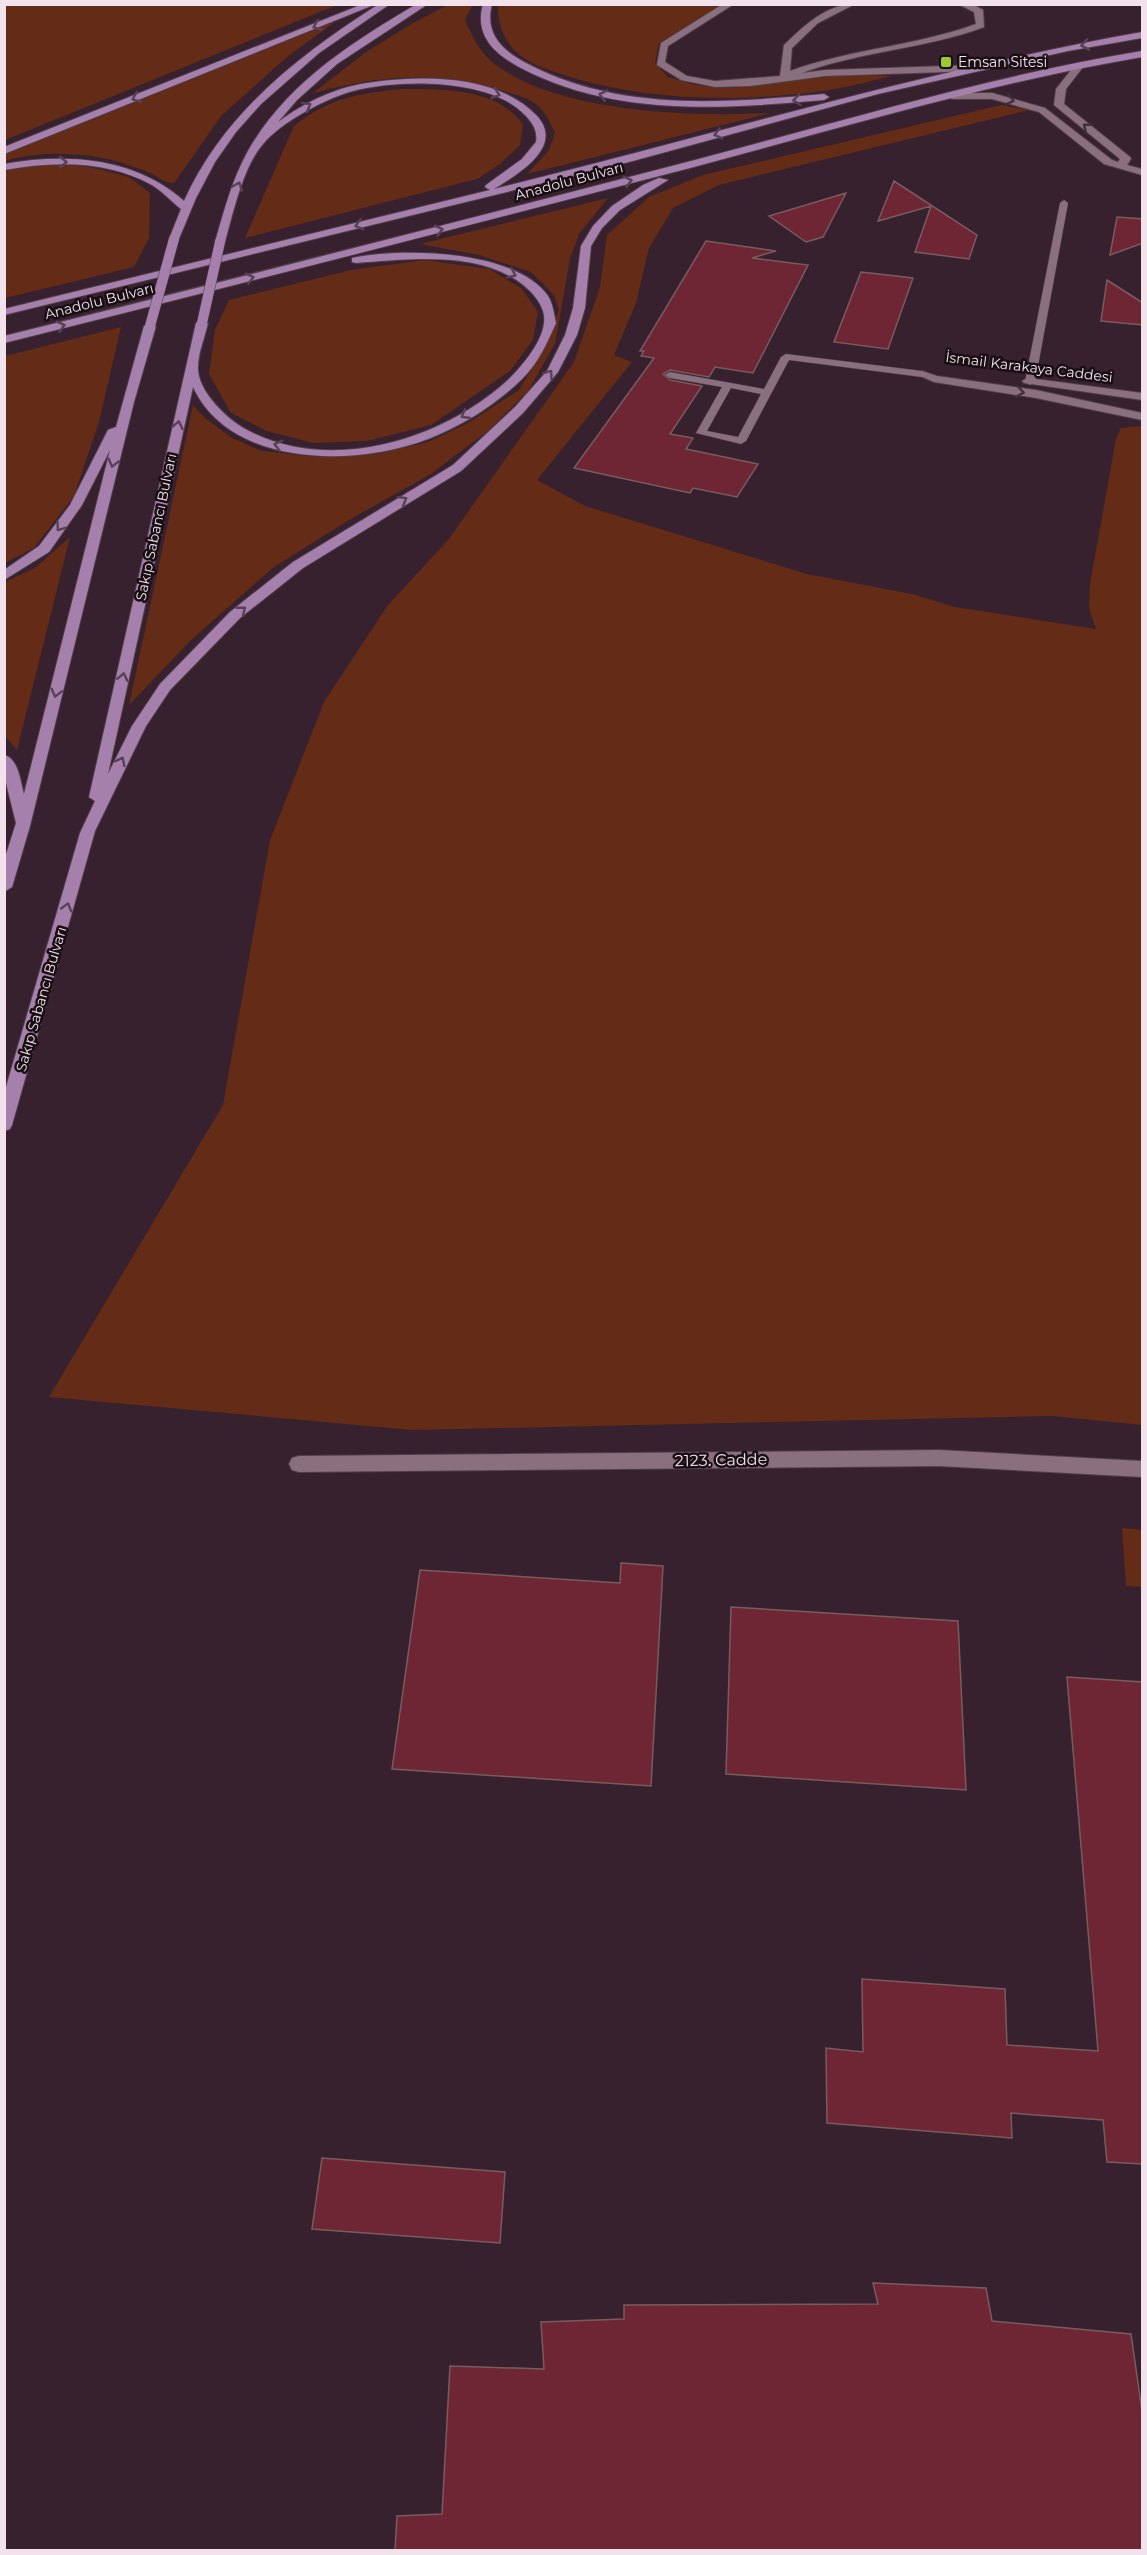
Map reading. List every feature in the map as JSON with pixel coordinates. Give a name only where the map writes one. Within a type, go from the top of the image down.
[{"type":"main road","points":[[4,151],[372,4]]},
{"type":"main road","points":[[4,886],[23,826],[129,402],[185,207],[213,155],[240,118],[268,88],[304,58],[386,4]]},
{"type":"main road","name":"Sakıp Sabancı Bulvarı","points":[[4,1125],[87,833],[220,242],[237,187],[260,141],[278,115],[322,72],[392,23],[424,4]]},
{"type":"main road","points":[[488,4],[484,24],[489,40],[504,55],[529,70],[563,84],[616,98],[685,104],[758,103],[876,92]]},
{"type":"main road","name":"Anadolu Bulvarı","points":[[4,310],[40,304],[636,157],[876,92],[1068,48],[1143,35]]},
{"type":"main road","name":"Anadolu Bulvarı","points":[[6,340],[309,264],[952,96],[1143,54]]},
{"type":"main road","points":[[260,141],[288,117],[308,105],[353,88],[406,81],[446,82],[488,91],[519,104],[532,115],[541,134],[541,142],[529,157],[510,174],[477,196]]},
{"type":"main road","points":[[87,833],[139,726],[165,687],[235,615],[298,565],[457,468],[488,441],[552,372],[571,335],[579,308],[586,246],[598,226],[616,208],[647,186],[711,159]]},
{"type":"main road","points":[[4,167],[70,161],[127,170],[154,182],[185,207]]},
{"type":"main road","points":[[191,367],[202,392],[214,411],[234,428],[251,437],[315,452],[377,448],[411,441],[432,433],[492,399],[530,363],[550,323],[544,298],[523,279],[496,267],[463,258],[420,256],[309,264]]},
{"type":"main road","points":[[4,576],[44,549],[76,505],[129,402]]},
{"type":"main road","points":[[4,759],[10,767],[23,826]]},
{"type":"street","points":[[730,4],[664,45],[660,63],[684,78],[715,84],[750,83],[785,76],[825,73],[976,69]]},
{"type":"street","points":[[785,76],[786,47],[815,21],[851,4]]},
{"type":"street","points":[[785,76],[823,63],[902,48],[958,34],[981,25],[978,10],[962,4]]},
{"type":"street","points":[[1078,67],[1060,89],[1059,105],[1126,159],[1121,165]]},
{"type":"street","points":[[952,96],[992,96],[1042,110],[1108,162],[1121,165],[1130,171],[1143,172]]},
{"type":"street","name":"İsmail Karakaya Caddesi","points":[[922,374],[936,370],[1143,397]]},
{"type":"street","name":"İsmail Karakaya Caddesi","points":[[922,374],[934,379],[1036,394],[1143,417]]},
{"type":"street","name":"2123. Cadde","points":[[300,1464],[939,1458],[1143,1469]]},
{"type":"lane","points":[[1030,382],[1064,203]]},
{"type":"lane","points":[[728,385],[700,433],[741,441],[786,357],[922,374]]},
{"type":"lane","points":[[670,375],[766,392]]},
{"type":"shaded area","points":[[5,4],[337,4],[337,5],[5,140]]},
{"type":"shaded area","points":[[473,4],[465,20],[481,50],[496,65],[523,81],[555,93],[591,102],[667,112],[771,113],[527,174],[549,150],[555,133],[541,109],[522,97],[474,84],[428,78],[384,79],[313,93],[366,52],[413,23],[448,5]]},
{"type":"shaded area","points":[[498,5],[724,5],[659,43],[655,63],[668,77],[695,85],[732,88],[849,74],[892,76],[825,91],[754,97],[691,97],[628,90],[567,76],[526,60],[506,39],[499,20]]},
{"type":"shaded area","points":[[336,21],[287,57],[222,115],[174,183],[128,165],[98,157],[51,154],[5,161],[5,154]]},
{"type":"shaded area","points":[[403,89],[435,89],[469,93],[500,104],[513,113],[523,125],[520,145],[500,164],[477,179],[245,238],[294,126],[320,109],[345,98]]},
{"type":"shaded area","points":[[1001,105],[1029,110],[719,185],[673,208],[649,248],[636,303],[614,355],[632,362],[537,480],[585,506],[807,574],[912,594],[955,607],[1096,629],[1089,608],[1090,584],[1116,439],[1121,428],[1142,426],[1142,1425],[1053,1416],[412,1430],[49,1397],[223,1105],[270,840],[324,702],[388,605],[448,540],[574,362],[600,287],[607,235],[649,197],[703,175]]},
{"type":"shaded area","points":[[44,163],[90,167],[129,177],[150,193],[149,238],[134,267],[5,298],[5,171]]},
{"type":"shaded area","points":[[608,198],[579,234],[570,259],[555,344],[528,391],[489,430],[431,474],[349,520],[274,567],[191,640],[129,705],[193,405],[205,418],[232,438],[262,451],[318,457],[377,454],[428,442],[468,423],[519,390],[545,346],[559,310],[554,295],[531,272],[479,255],[420,244]]},
{"type":"shaded area","points":[[425,260],[489,269],[521,288],[538,312],[533,340],[510,371],[431,425],[367,441],[313,443],[267,431],[231,413],[209,374],[215,330],[229,300],[351,270]]},
{"type":"shaded area","points":[[121,327],[99,422],[74,496],[34,548],[5,563],[5,356]]},
{"type":"shaded area","points":[[70,537],[17,750],[5,736],[5,582],[35,568]]},
{"type":"shaded area","points":[[1122,1528],[1142,1530],[1142,1587],[1126,1586]]},
{"type":"building","points":[[894,181],[977,235],[969,259],[915,252],[931,206],[878,221]]},
{"type":"building","points":[[846,193],[823,237],[806,242],[769,216]]},
{"type":"building","points":[[1117,217],[1143,219],[1143,243],[1110,255]]},
{"type":"building","points":[[706,241],[776,251],[752,258],[808,265],[753,373],[715,367],[709,377],[670,370],[663,374],[670,380],[702,386],[670,434],[693,438],[686,449],[758,464],[737,497],[693,488],[690,493],[574,468],[654,358],[641,356],[644,351],[640,351]]},
{"type":"building","points":[[861,272],[913,278],[888,349],[834,342]]},
{"type":"building","points":[[1107,280],[1143,303],[1143,325],[1101,321]]},
{"type":"building","points":[[621,1563],[663,1566],[651,1786],[392,1769],[420,1570],[620,1583]]},
{"type":"building","points":[[731,1607],[958,1621],[966,1790],[726,1774]]},
{"type":"building","points":[[1067,1677],[1143,1682],[1143,2164],[1107,2162],[1103,2120],[1011,2113],[1012,2138],[827,2123],[826,2048],[863,2052],[862,1979],[1005,1989],[1007,2045],[1098,2051]]},
{"type":"building","points":[[322,2158],[505,2172],[500,2243],[312,2229]]},
{"type":"building","points":[[873,2283],[986,2288],[992,2321],[1131,2334],[1143,2418],[1143,2550],[395,2550],[397,2516],[442,2514],[450,2366],[544,2369],[541,2322],[624,2319],[624,2305],[878,2304]]},
{"type":"place","name":"Emsan Sitesi","points":[[946,62]]}]
